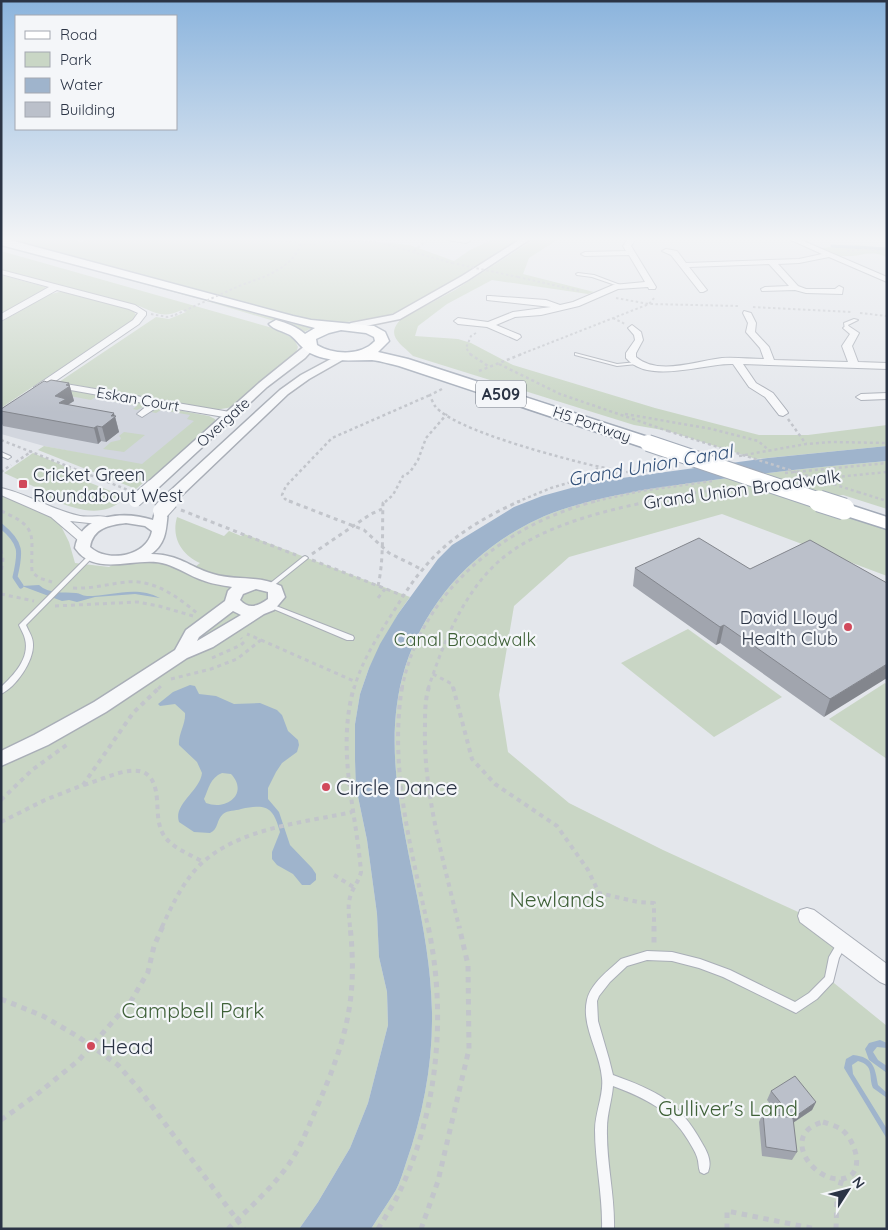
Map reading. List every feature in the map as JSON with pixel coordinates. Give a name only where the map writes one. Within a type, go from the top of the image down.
[{"type":"main road","name":"A509","points":[[180,297],[277,324],[293,331],[322,354],[348,356]]},
{"type":"main road","name":"A509","points":[[209,297],[311,324],[369,329],[381,338]]},
{"type":"main road","points":[[309,345],[314,334],[330,328],[346,326]]},
{"type":"main road","points":[[348,356],[373,350],[381,338]]},
{"type":"main road","name":"H5 Portway","points":[[381,338],[413,356],[887,510]]},
{"type":"main road","name":"H5 Portway","points":[[348,356],[375,356],[403,362],[659,436]]},
{"type":"main road","name":"H5 Portway","points":[[852,500],[887,523]]},
{"type":"street","points":[[1,318],[38,297]]},
{"type":"street","points":[[31,393],[136,322],[142,315],[142,312],[132,307],[96,297]]},
{"type":"street","points":[[346,326],[396,317],[431,297]]},
{"type":"street","points":[[489,325],[512,315],[561,308],[592,297]]},
{"type":"street","points":[[490,298],[546,303],[561,308]]},
{"type":"street","points":[[747,313],[752,323],[750,332],[764,347],[770,362]]},
{"type":"street","points":[[381,338],[396,317]]},
{"type":"street","points":[[458,321],[489,325],[517,337]]},
{"type":"street","points":[[632,328],[638,334],[639,340],[631,353],[631,358],[637,363],[666,369],[724,361],[887,366]]},
{"type":"street","points":[[847,328],[855,333],[847,346],[854,365]]},
{"type":"street","name":"Overgate","points":[[83,538],[89,531],[112,520],[133,496],[152,486],[263,386],[302,356],[309,345]]},
{"type":"street","name":"Overgate","points":[[157,535],[161,511],[175,494],[284,392],[305,377],[348,356]]},
{"type":"street","points":[[736,361],[752,385],[769,395],[783,413]]},
{"type":"street","name":"Eskan Court","points":[[46,383],[230,415]]},
{"type":"street","points":[[861,397],[887,396]]},
{"type":"street","points":[[142,414],[156,403]]},
{"type":"street","points":[[1,491],[55,514],[83,520],[138,518],[153,524],[168,559]]},
{"type":"street","points":[[55,514],[83,538],[82,548],[91,556],[108,560],[130,558],[168,559],[208,578],[248,585]]},
{"type":"street","points":[[130,558],[147,550],[157,535]]},
{"type":"street","points":[[208,578],[240,609],[264,608]]},
{"type":"street","points":[[1,759],[41,740],[100,707],[181,654],[207,643],[264,608],[277,597],[275,589],[260,583],[248,585],[236,591],[232,601],[192,634],[181,654]]},
{"type":"street","points":[[808,916],[887,976]]},
{"type":"lane","points":[[847,328],[846,324],[856,320]]},
{"type":"lane","points":[[577,354],[617,365],[637,363]]},
{"type":"lane","points":[[1,454],[8,457]]},
{"type":"lane","points":[[1,691],[10,683],[26,660],[30,641],[22,625],[91,556]]},
{"type":"lane","points":[[270,586],[305,558]]},
{"type":"lane","points":[[264,608],[350,638]]},
{"type":"lane","points":[[608,1229],[610,1205],[603,1160],[601,1126],[608,1079],[593,1029],[592,999],[609,974],[623,962],[643,955],[655,956],[715,967],[796,1008],[813,996],[829,979],[834,957],[842,942]]},
{"type":"lane","points":[[608,1079],[650,1094],[673,1111],[692,1136],[706,1161],[704,1168]]},
{"type":"path","points":[[142,312],[163,317],[175,315],[214,297]]},
{"type":"path","points":[[612,297],[649,304],[804,308],[887,316]]},
{"type":"path","points":[[479,371],[649,304],[655,297]]},
{"type":"path","points":[[489,325],[471,336],[466,348],[468,354],[474,359],[489,366]]},
{"type":"path","points":[[498,364],[539,385],[614,412],[659,436],[852,500],[887,502]]},
{"type":"path","points":[[423,570],[402,561],[364,530],[286,499],[282,495],[286,486],[332,438],[445,388]]},
{"type":"path","points":[[430,395],[432,404],[447,414],[478,429],[523,446],[596,466],[628,472]]},
{"type":"path","points":[[614,412],[712,429],[758,441],[770,451]]},
{"type":"path","points":[[783,413],[806,444]]},
{"type":"path","points":[[378,586],[383,565],[381,545],[383,503],[393,494],[403,476],[410,472],[418,460],[426,438],[447,414]]},
{"type":"path","points":[[1,440],[133,496]]},
{"type":"path","points":[[732,457],[806,444],[832,442],[887,443]]},
{"type":"path","points":[[784,473],[887,463]]},
{"type":"path","points":[[596,466],[599,472],[596,475]]},
{"type":"path","points":[[228,1229],[278,1180],[288,1166],[306,1133],[336,1063],[349,1016],[353,964],[348,908],[351,894],[361,872],[352,812],[347,747],[349,709],[356,682],[372,646],[423,570],[449,542],[507,506],[562,485],[596,475],[676,467]]},
{"type":"path","name":"Grand Union Broadwalk","points":[[798,481],[887,472]]},
{"type":"path","points":[[378,1229],[402,1187],[419,1142],[436,1050],[436,973],[404,811],[398,764],[397,724],[400,701],[408,662],[418,640],[434,610],[456,581],[492,550],[526,528],[569,508],[606,498],[719,480]]},
{"type":"path","name":"Grand Union Broadwalk","points":[[422,1229],[438,1181],[469,1049],[468,965],[433,815],[424,749],[427,692],[455,622],[475,588],[498,562],[532,539],[587,517],[634,504],[684,494],[741,487]]},
{"type":"path","points":[[176,508],[404,596]]},
{"type":"path","points":[[305,558],[383,509]]},
{"type":"path","points":[[1,511],[20,519],[30,528],[34,545],[31,568],[33,574],[44,580],[61,587],[84,590],[127,582],[142,582],[170,592],[194,612],[211,620]]},
{"type":"path","points":[[1,550],[3,559],[1,574]]},
{"type":"path","points":[[378,598],[385,589]]},
{"type":"path","points":[[209,659],[243,643],[241,638],[226,630]]},
{"type":"path","points":[[261,640],[356,682]]},
{"type":"path","points":[[167,676],[175,672]]},
{"type":"path","points":[[433,674],[452,684],[472,759],[495,784],[557,826],[588,870],[600,893],[638,902],[654,903],[655,956]]},
{"type":"path","points":[[1,800],[32,770],[71,742]]},
{"type":"path","points":[[83,785],[132,770],[140,769],[148,772],[155,784],[157,817],[162,833],[170,842],[203,862]]},
{"type":"path","points":[[1,1120],[79,1060],[137,993],[148,972],[154,946],[166,918],[180,891],[203,862],[231,843],[251,834],[352,812]]},
{"type":"path","points":[[334,875],[355,888]]},
{"type":"path","points":[[1,1000],[42,1016],[118,1065],[244,1229]]},
{"type":"path","points":[[836,1229],[837,1195],[842,1179],[849,1176],[854,1170],[857,1154],[854,1145],[841,1129],[832,1124],[815,1123],[803,1133],[801,1142],[806,1160],[822,1176],[842,1179]]},
{"type":"path","points":[[727,1229],[728,1211],[816,1229]]},
{"type":"shaded area","points":[[55,387],[207,416],[144,466],[44,446],[1,434],[1,422]]},
{"type":"green space","points":[[1,297],[33,297],[1,316]]},
{"type":"green space","points":[[44,297],[86,297],[129,309],[137,316],[1,408],[1,322]]},
{"type":"green space","points":[[106,297],[165,297],[276,329],[294,339],[298,347],[295,355],[233,407],[215,410],[59,382],[156,317],[169,319],[186,312],[182,310],[164,315]]},
{"type":"green space","points":[[193,297],[312,328],[304,332],[291,326]]},
{"type":"green space","points":[[210,297],[426,297],[408,308],[386,316],[341,323],[290,319]]},
{"type":"green space","points":[[441,297],[459,297],[447,304],[418,326],[415,336],[458,339],[471,343],[513,365],[655,408],[759,435],[808,435],[887,425],[887,446],[756,459],[668,431],[634,425],[413,356],[399,343],[394,335],[396,325],[401,319]]},
{"type":"green space","points":[[55,387],[145,404],[145,406],[137,410],[133,409],[137,406],[54,393]]},
{"type":"green space","points":[[161,407],[209,416],[215,419],[216,423],[150,483],[145,481],[136,489],[38,450],[44,446],[142,464],[194,421],[187,419],[190,415],[161,410],[156,413],[151,412]]},
{"type":"green space","points":[[124,432],[145,435],[124,452],[103,449],[111,442],[120,440],[119,436]]},
{"type":"green space","points":[[33,453],[88,476],[83,480],[126,497],[110,508],[92,511],[74,508],[56,501],[50,504],[38,498],[44,491],[4,473]]},
{"type":"green space","points":[[887,461],[887,509],[843,495],[817,499],[887,523],[887,576],[722,514],[569,557],[514,606],[499,695],[508,752],[569,803],[663,850],[807,916],[842,942],[829,979],[887,1026],[887,1229],[371,1229],[396,1190],[400,1180],[422,1108],[429,1070],[432,1012],[428,957],[399,797],[395,745],[399,693],[414,642],[445,592],[471,564],[501,540],[552,513],[586,502],[667,487],[770,473]]},
{"type":"green space","name":"Campbell Park","points":[[1,491],[55,514],[69,542],[75,563],[109,567],[120,560],[145,557],[191,570],[200,563],[183,550],[177,539],[177,517],[224,536],[229,531],[241,536],[244,534],[410,597],[398,614],[369,668],[360,694],[355,724],[356,787],[367,840],[377,914],[379,957],[387,992],[388,1025],[368,1103],[350,1148],[318,1202],[299,1229],[1,1229]]},
{"type":"green space","points":[[688,629],[782,697],[714,737],[621,663]]},
{"type":"green space","points":[[885,683],[887,685],[887,759],[829,719]]},
{"type":"water","points":[[887,446],[887,461],[770,473],[667,487],[618,495],[570,507],[535,521],[501,540],[471,564],[445,592],[414,642],[399,693],[395,745],[399,797],[428,957],[432,1031],[429,1070],[422,1108],[399,1184],[371,1229],[299,1229],[318,1202],[350,1148],[368,1103],[388,1025],[387,992],[379,957],[377,914],[367,840],[356,787],[355,724],[360,694],[380,644],[398,614],[438,559],[452,545],[514,507],[542,496],[593,482],[768,458]]},
{"type":"water","points":[[39,585],[52,591],[77,593],[85,596],[142,592],[160,598],[135,594],[95,597],[77,602],[62,601],[22,586]]},
{"type":"water","points":[[190,685],[195,686],[199,694],[216,696],[234,704],[260,703],[277,710],[282,715],[288,731],[298,740],[299,745],[297,752],[282,763],[276,772],[268,788],[268,799],[279,812],[290,845],[316,874],[316,880],[310,885],[302,885],[293,874],[277,865],[272,859],[272,852],[280,832],[274,817],[267,809],[250,807],[227,812],[221,816],[215,829],[210,833],[194,832],[179,822],[178,815],[180,809],[197,786],[202,773],[197,762],[179,745],[185,713],[175,704],[160,706],[158,704],[173,692]],"holes":[[[222,773],[231,774],[238,788],[237,794],[233,799],[221,805],[206,803],[204,799],[210,784],[215,778]]]},
{"type":"water","points":[[880,1040],[887,1043],[887,1048],[877,1047],[873,1052],[878,1060],[887,1066],[887,1073],[869,1060],[865,1049],[869,1043]]},
{"type":"water","points":[[853,1055],[865,1058],[872,1064],[878,1085],[887,1093],[887,1098],[873,1088],[867,1066],[858,1061],[852,1065],[853,1074],[887,1129],[887,1139],[844,1068],[846,1059]]},
{"type":"building","points":[[51,380],[69,383],[66,385],[70,386],[55,396],[66,399],[59,403],[114,413],[111,416],[116,416],[102,427],[97,426],[94,428],[1,411],[1,409],[44,381]]},
{"type":"building","points":[[699,538],[750,569],[810,540],[887,583],[887,664],[830,699],[724,625],[720,627],[635,568]]},
{"type":"building","points":[[795,1076],[816,1102],[793,1118],[771,1091]]},
{"type":"building","points":[[763,1113],[793,1118],[797,1152],[766,1147]]},
{"type":"waterway","points":[[1,526],[13,538],[18,548],[19,554],[15,577],[21,586]]},
{"type":"place","name":"Cricket Green Roundabout West","points":[[23,484]]},
{"type":"place","name":"David Lloyd Health Club","points":[[848,627]]},
{"type":"place","name":"Circle Dance","points":[[326,787]]},
{"type":"place","name":"Head","points":[[91,1046]]},
{"type":"water label","name":"Grand Union Canal","points":[[650,465]]},
{"type":"park label","name":"Canal Broadwalk","points":[[465,639]]},
{"type":"park label","name":"Newlands","points":[[557,899]]},
{"type":"park label","name":"Gulliver's Land","points":[[728,1108]]}]
